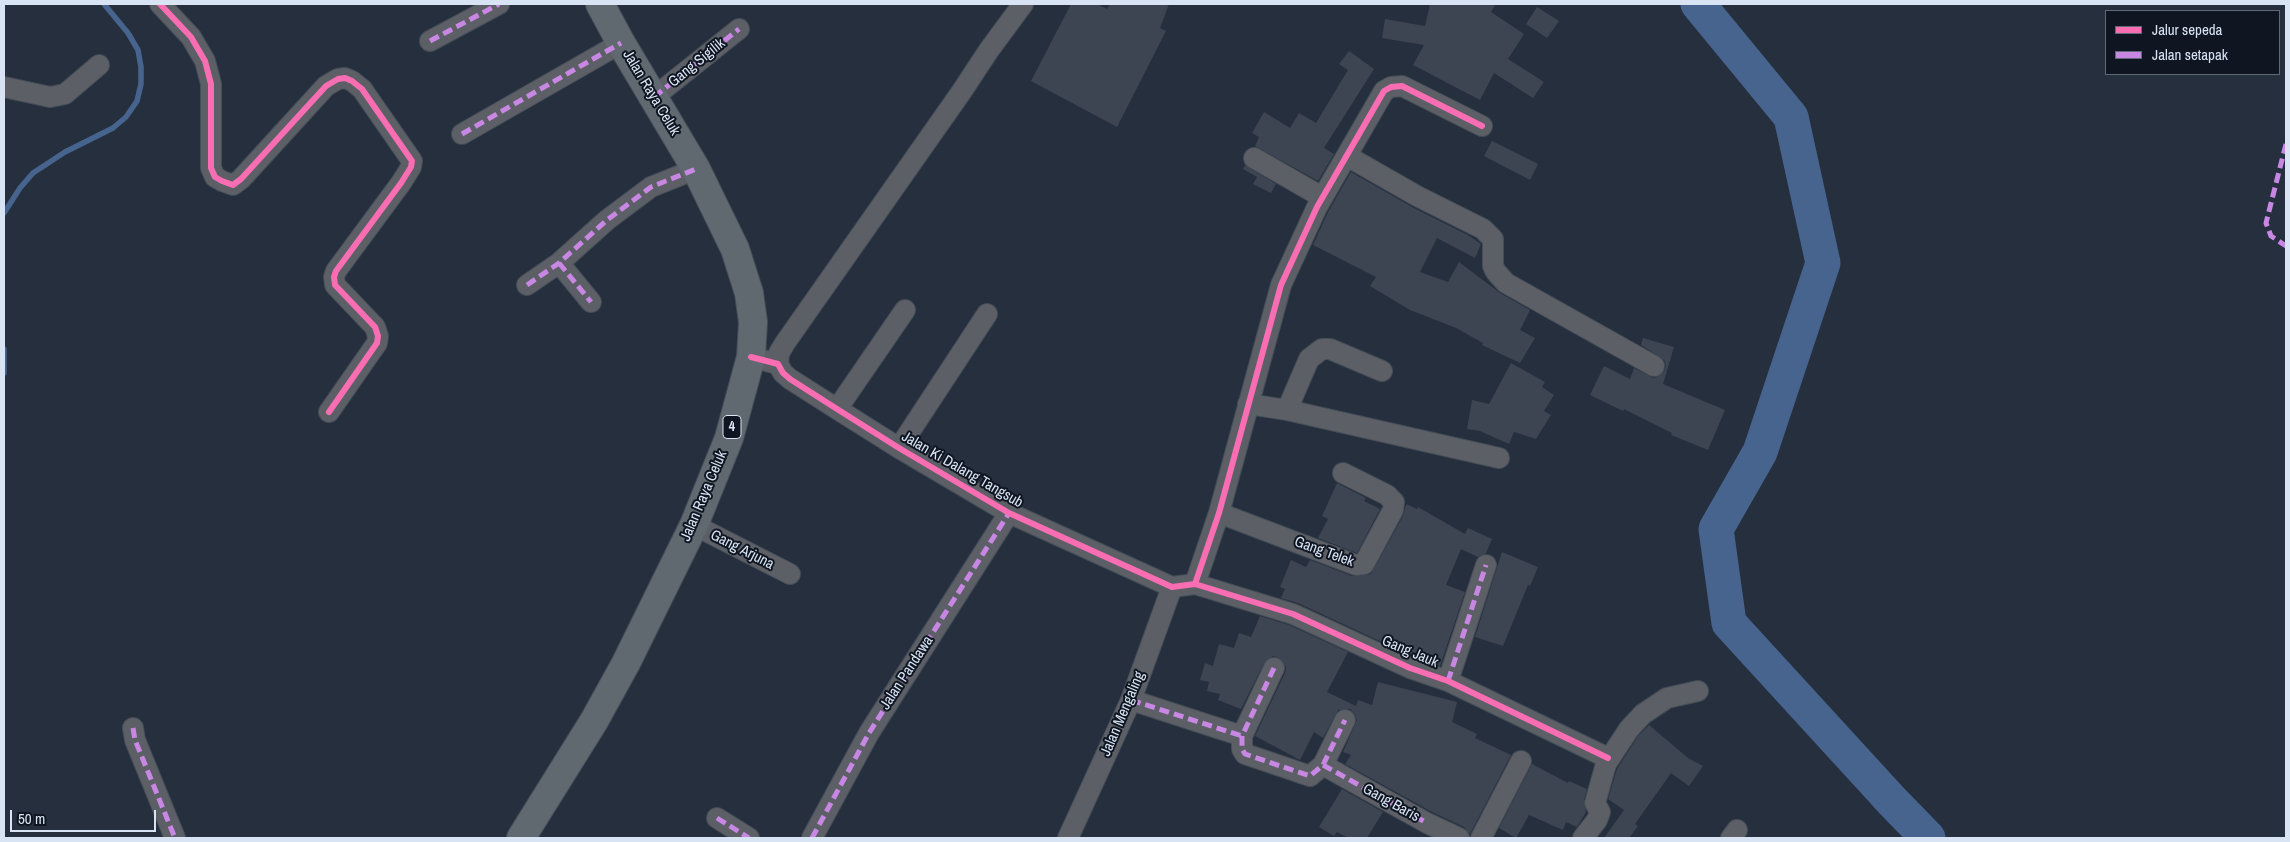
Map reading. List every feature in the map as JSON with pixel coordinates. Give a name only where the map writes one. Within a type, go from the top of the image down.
[{"type":"highway","name":"Jalan Raya Celuk","points":[[521,838],[594,721],[626,663],[694,525],[729,438],[751,357],[753,322],[749,293],[735,249],[696,168],[621,43],[600,4]]},
{"type":"street","points":[[160,4],[191,37],[205,61],[211,84],[209,134],[211,168],[215,176],[222,181],[233,185],[241,179],[326,86],[338,78],[352,81],[362,90],[412,161],[411,167],[401,183],[336,271],[334,277],[335,285],[375,327],[378,336],[377,343],[329,412]]},
{"type":"street","points":[[430,41],[499,4]]},
{"type":"street","points":[[751,357],[778,364],[779,353],[785,343],[1023,4]]},
{"type":"street","name":"Gang Sigilik","points":[[654,97],[739,29]]},
{"type":"street","points":[[462,134],[621,43]]},
{"type":"street","points":[[4,87],[50,97],[65,94],[99,65]]},
{"type":"street","points":[[1172,587],[1196,584],[1219,512],[1281,285],[1322,197],[1384,91],[1391,87],[1402,86],[1482,126]]},
{"type":"street","points":[[1347,156],[1417,196],[1483,228],[1493,239],[1493,266],[1506,283],[1654,366]]},
{"type":"street","points":[[1254,158],[1322,197]]},
{"type":"street","points":[[527,285],[558,263],[608,220],[651,187],[696,168]]},
{"type":"street","points":[[558,263],[592,302]]},
{"type":"street","points":[[837,409],[905,310]]},
{"type":"street","points":[[899,448],[987,314]]},
{"type":"street","points":[[1287,410],[1310,359],[1322,349],[1330,349],[1382,370]]},
{"type":"street","name":"Jalan Ki Dalang Tangsub","points":[[778,364],[783,373],[790,379],[899,448],[1009,513],[1172,587]]},
{"type":"street","points":[[1248,404],[1287,410],[1499,458]]},
{"type":"street","name":"Gang Telek","points":[[1219,512],[1356,565],[1364,564],[1393,510],[1394,502],[1387,495],[1343,474]]},
{"type":"street","name":"Jalan Pandawa","points":[[812,838],[869,733],[1009,513]]},
{"type":"street","name":"Gang Arjuna","points":[[694,525],[790,574]]},
{"type":"street","points":[[1448,682],[1486,565]]},
{"type":"street","name":"Gang Jauk","points":[[1196,584],[1293,614],[1410,668],[1448,682],[1608,758]]},
{"type":"street","name":"Jalan Mengaling","points":[[1068,838],[1131,700],[1172,587]]},
{"type":"street","points":[[1274,668],[1242,736],[1242,750],[1248,757],[1306,776],[1315,773],[1323,765],[1345,720]]},
{"type":"street","points":[[1583,838],[1597,820],[1600,812],[1595,803],[1608,758],[1629,729],[1643,714],[1667,698],[1698,691]]},
{"type":"street","points":[[1131,700],[1242,736]]},
{"type":"street","points":[[133,728],[135,740],[175,838]]},
{"type":"street","points":[[1481,838],[1521,761]]},
{"type":"street","name":"Gang Baris","points":[[1323,765],[1424,831],[1459,838]]},
{"type":"street","points":[[717,818],[749,838]]},
{"type":"building","points":[[1071,4],[1097,4],[1107,9],[1110,4],[1169,4],[1160,28],[1166,31],[1117,127],[1031,81]]},
{"type":"building","points":[[1430,4],[1496,4],[1491,12],[1524,34],[1508,59],[1544,82],[1533,98],[1494,73],[1480,100],[1413,65],[1424,45],[1382,38],[1385,19],[1425,26]]},
{"type":"building","points":[[1537,7],[1559,21],[1547,38],[1526,24]]},
{"type":"building","points":[[1349,51],[1374,69],[1324,148],[1334,154],[1318,181],[1255,146],[1259,137],[1252,133],[1264,112],[1290,128],[1299,113],[1316,123],[1348,70],[1339,64]]},
{"type":"building","points":[[1492,141],[1538,164],[1530,180],[1484,156]]},
{"type":"building","points":[[1245,165],[1276,184],[1271,193],[1253,184],[1257,177],[1243,169]]},
{"type":"building","points":[[1351,172],[1412,207],[1468,235],[1481,244],[1475,258],[1437,238],[1420,272],[1448,282],[1459,262],[1500,293],[1530,310],[1520,330],[1535,338],[1520,363],[1482,345],[1483,343],[1456,328],[1410,310],[1370,286],[1376,277],[1313,245],[1328,212]]},
{"type":"building","points":[[1643,338],[1674,347],[1663,384],[1725,410],[1708,450],[1671,435],[1672,433],[1624,409],[1623,411],[1590,395],[1604,366],[1630,379],[1634,368],[1654,378],[1664,372],[1666,366],[1664,360],[1641,345]]},
{"type":"building","points":[[1511,363],[1545,382],[1542,387],[1554,395],[1544,411],[1551,415],[1536,439],[1514,432],[1509,444],[1480,431],[1467,429],[1472,400],[1489,404]]},
{"type":"building","points":[[1337,483],[1366,498],[1364,501],[1380,509],[1357,553],[1318,538],[1328,519],[1322,516]]},
{"type":"building","points":[[1406,504],[1417,509],[1418,507],[1465,534],[1468,528],[1492,539],[1486,553],[1478,557],[1461,549],[1446,585],[1465,592],[1440,666],[1414,657],[1298,603],[1281,598],[1285,589],[1280,587],[1291,560],[1306,567],[1310,560],[1352,576],[1371,574],[1403,516]]},
{"type":"building","points":[[1502,552],[1538,567],[1530,586],[1528,585],[1503,646],[1475,637]]},
{"type":"building","points":[[1260,616],[1289,625],[1348,652],[1327,692],[1356,706],[1358,700],[1372,705],[1378,682],[1457,702],[1452,722],[1477,734],[1475,738],[1511,755],[1470,834],[1464,827],[1432,812],[1345,764],[1351,755],[1343,752],[1357,720],[1355,714],[1350,709],[1338,710],[1323,738],[1314,732],[1300,760],[1255,736],[1285,673],[1286,667],[1279,658],[1273,656],[1264,663],[1241,709],[1218,700],[1220,694],[1207,691],[1209,682],[1200,680],[1205,663],[1213,666],[1219,644],[1234,648],[1239,633],[1251,637]]},
{"type":"building","points":[[1649,725],[1688,758],[1703,766],[1689,786],[1671,773],[1635,824],[1638,826],[1629,838],[1604,838],[1624,810],[1608,799],[1617,769],[1638,736]]},
{"type":"building","points":[[1532,764],[1568,783],[1569,781],[1587,789],[1584,800],[1586,812],[1577,827],[1566,822],[1563,830],[1529,815],[1516,838],[1499,828]]},
{"type":"building","points":[[1342,789],[1383,812],[1367,838],[1348,838],[1337,832],[1334,836],[1319,827]]},
{"type":"waterway","points":[[4,213],[20,188],[33,173],[65,152],[113,128],[126,117],[137,101],[141,84],[138,50],[128,33],[104,4]]},
{"type":"waterway","points":[[1698,4],[1791,117],[1823,263],[1760,452],[1716,529],[1729,623],[1928,838]]},
{"type":"waterway","points":[[4,349],[4,373]]},
{"type":"marked path","points":[[430,41],[499,4]]},
{"type":"marked path","points":[[654,97],[739,29]]},
{"type":"marked path","points":[[462,134],[621,43]]},
{"type":"marked path","points":[[2286,144],[2266,223],[2271,236],[2286,246]]},
{"type":"marked path","points":[[527,285],[559,263],[607,220],[651,187],[696,169]]},
{"type":"marked path","points":[[559,263],[591,302]]},
{"type":"marked path","points":[[812,838],[869,733],[1009,513]]},
{"type":"marked path","points":[[1448,681],[1486,565]]},
{"type":"marked path","points":[[1274,668],[1242,736],[1242,749],[1245,754],[1310,776],[1323,765],[1345,720]]},
{"type":"marked path","points":[[1131,700],[1242,736]]},
{"type":"marked path","points":[[133,728],[135,740],[175,838]]},
{"type":"marked path","points":[[1323,765],[1427,823]]},
{"type":"marked path","points":[[717,818],[749,838]]},
{"type":"cycle path","points":[[160,4],[191,37],[205,61],[211,84],[211,168],[215,177],[233,185],[241,179],[326,86],[338,79],[345,78],[362,89],[412,161],[411,167],[401,183],[336,271],[334,277],[335,285],[375,327],[378,336],[377,343],[329,412]]},
{"type":"cycle path","points":[[751,357],[778,364],[783,373],[790,379],[899,448],[1009,513],[1172,587],[1195,584],[1219,513],[1281,285],[1317,207],[1384,91],[1391,87],[1402,86],[1482,126]]},
{"type":"cycle path","points":[[1195,584],[1293,614],[1410,668],[1448,681],[1608,758]]}]
